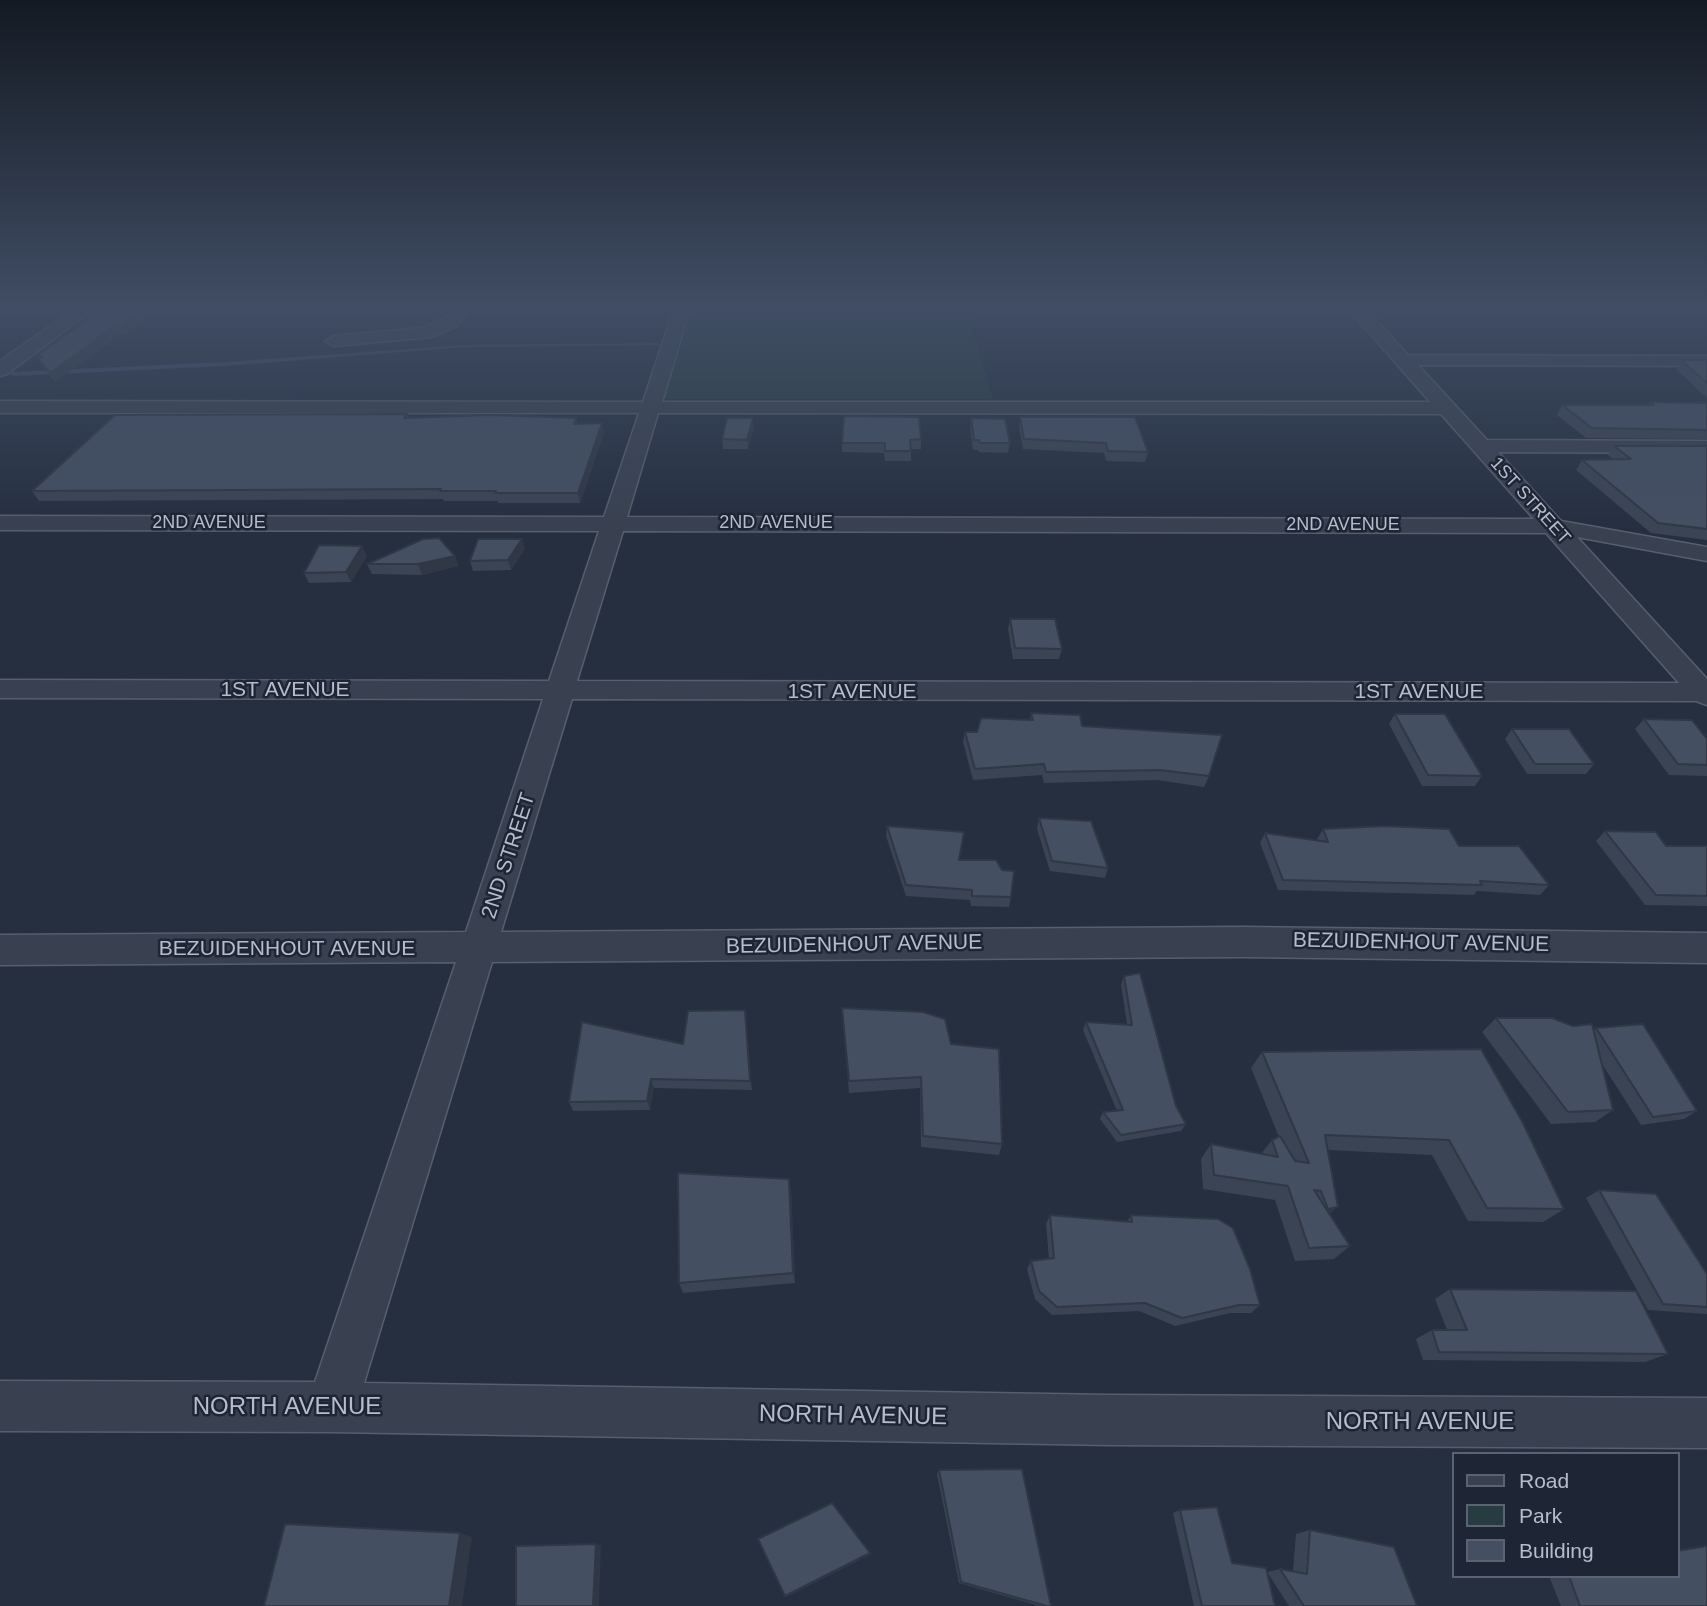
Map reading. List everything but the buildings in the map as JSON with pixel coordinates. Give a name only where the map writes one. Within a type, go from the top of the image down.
[{"type":"street","name":"2ND STREET","points":[[332,1407],[659,380]]},
{"type":"street","name":"1ST STREET","points":[[1420,380],[1705,694]]},
{"type":"street","points":[[0,407],[1445,408]]},
{"type":"street","points":[[1480,446],[1707,447]]},
{"type":"street","name":"2ND AVENUE","points":[[0,523],[1553,526],[1707,554]]},
{"type":"street","points":[[1585,562],[1707,561]]},
{"type":"street","name":"1ST AVENUE","points":[[0,689],[1705,694]]},
{"type":"street","name":"BEZUIDENHOUT AVENUE","points":[[0,950],[1243,942],[1707,948]]},
{"type":"street","name":"NORTH AVENUE","points":[[0,1405],[332,1407],[1111,1420],[1707,1423]]},
{"type":"green space","points":[[669,380],[988,380],[993,399],[662,399]]}]
